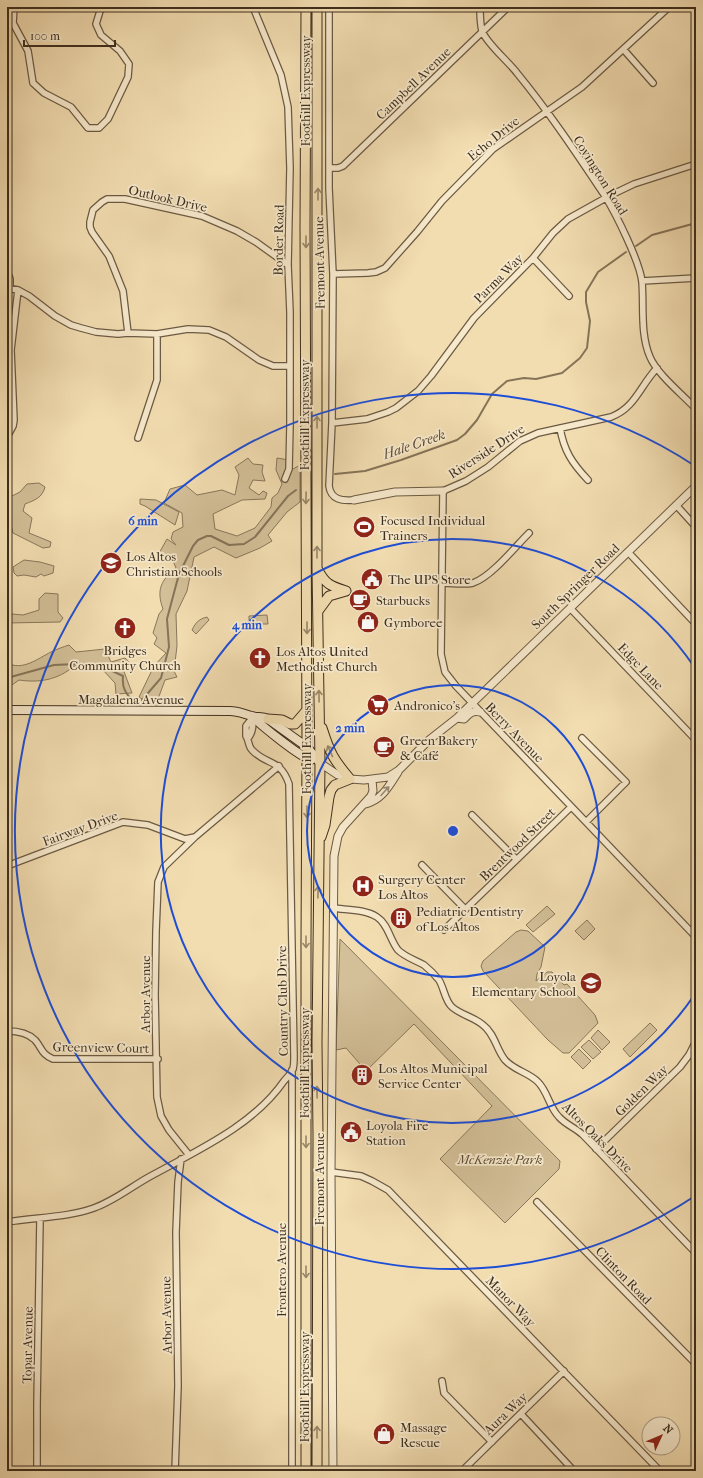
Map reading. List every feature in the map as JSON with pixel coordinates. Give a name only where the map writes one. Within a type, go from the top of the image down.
[{"type":"highway","name":"Foothill Expressway","points":[[306,7],[306,1471]]},
{"type":"highway","name":"Foothill Expressway","points":[[317,7],[317,568],[320,763],[317,1043],[317,1471]]},
{"type":"highway","points":[[317,568],[328,584],[346,591],[329,596],[318,611]]},
{"type":"highway","points":[[268,719],[282,720],[290,724],[295,724],[307,710]]},
{"type":"highway","points":[[319,718],[329,750],[335,762],[350,779],[335,785],[331,790],[328,797],[326,825],[319,844]]},
{"type":"main road","name":"Magdalena Avenue","points":[[7,710],[241,712],[253,717],[260,724],[307,759],[320,763]]},
{"type":"main road","name":"Magdalena Avenue","points":[[253,717],[264,717],[268,719],[307,747],[320,763]]},
{"type":"street","points":[[14,7],[13,23],[28,51],[33,83],[44,93],[71,107],[88,128],[99,128],[108,119],[128,77],[129,64],[120,51],[101,34],[96,24],[100,11],[103,7]]},
{"type":"street","name":"Border Road","points":[[253,7],[281,75],[288,107],[290,168],[288,265],[290,312],[290,425],[289,469],[285,479]]},
{"type":"street","name":"Fremont Avenue","points":[[329,7],[329,168],[333,274],[330,492],[332,496],[337,499],[344,501],[354,500]]},
{"type":"street","points":[[480,7],[482,32]]},
{"type":"street","name":"Campbell Avenue","points":[[329,168],[338,168],[343,166],[508,7]]},
{"type":"street","name":"Echo Drive","points":[[333,274],[376,272],[385,268],[442,201],[482,159],[493,149],[582,87],[670,7]]},
{"type":"street","name":"Covington Road","points":[[482,32],[517,73],[546,111],[606,198],[640,271],[642,282],[645,342],[650,358],[657,368],[696,408]]},
{"type":"street","points":[[624,50],[653,83]]},
{"type":"street","name":"Parma Way","points":[[332,424],[367,419],[388,412],[396,408],[418,391],[432,376],[470,323],[533,258],[548,239],[568,219],[634,184],[696,164]]},
{"type":"street","name":"Outlook Drive","points":[[128,332],[123,291],[109,256],[90,227],[93,210],[107,199],[125,199],[202,216],[237,231],[256,242],[288,265]]},
{"type":"street","points":[[533,258],[569,296]]},
{"type":"street","points":[[7,271],[10,279],[8,288],[18,290],[35,300],[55,316],[71,325],[96,332],[118,334],[128,332],[157,334],[188,329],[209,330],[226,337],[259,360],[272,366],[289,366]]},
{"type":"street","points":[[642,282],[696,278]]},
{"type":"street","points":[[7,437],[13,426],[14,420],[11,350],[18,290]]},
{"type":"street","points":[[138,438],[157,380],[157,334]]},
{"type":"street","name":"Riverside Drive","points":[[354,500],[395,492],[443,491],[466,481],[488,467],[520,441],[538,433],[611,418],[620,414],[632,403],[646,380],[657,368]]},
{"type":"street","points":[[560,428],[568,455],[578,470],[588,480]]},
{"type":"street","name":"South Springer Road","points":[[320,763],[338,775],[350,779],[372,780],[388,777],[399,770],[429,740],[457,718],[696,486]]},
{"type":"street","name":"Berry Avenue","points":[[443,491],[441,654],[445,672],[480,712],[696,937]]},
{"type":"street","points":[[676,505],[696,526]]},
{"type":"street","points":[[442,583],[471,583],[480,580],[529,533]]},
{"type":"street","points":[[628,552],[696,624]]},
{"type":"street","name":"Edge Lane","points":[[570,608],[696,740]]},
{"type":"street","points":[[457,718],[464,719],[470,713],[475,711],[480,712]]},
{"type":"street","name":"Country Club Drive","points":[[7,1222],[40,1219],[78,1212],[109,1202],[248,1118],[276,1094],[292,1070],[294,1057],[289,784],[285,773],[279,766],[254,751],[249,744],[248,738],[252,729],[253,717]]},
{"type":"street","points":[[582,738],[626,782],[586,822]]},
{"type":"street","points":[[195,837],[279,766]]},
{"type":"street","points":[[365,804],[374,802],[387,789],[399,770]]},
{"type":"street","name":"Fremont Avenue","points":[[333,1471],[331,1172],[334,856],[338,836],[343,827],[371,796],[372,780]]},
{"type":"street","name":"Brentwood Street","points":[[444,930],[571,807]]},
{"type":"street","points":[[472,814],[516,860]]},
{"type":"street","name":"Fairway Drive","points":[[7,866],[123,822],[148,825],[184,839],[195,837]]},
{"type":"street","name":"Arbor Avenue","points":[[189,1155],[169,1130],[161,1116],[158,1097],[155,995],[158,882],[164,867],[195,837]]},
{"type":"street","points":[[422,865],[465,909]]},
{"type":"street","name":"Altos Oaks Drive","points":[[333,908],[353,910],[377,917],[383,923],[398,949],[403,954],[424,965],[435,975],[442,986],[450,1005],[484,1025],[493,1036],[499,1052],[506,1061],[517,1070],[528,1074],[543,1087],[555,1112],[560,1118],[575,1128],[696,1253]]},
{"type":"street","name":"Greenview Court","points":[[7,1031],[26,1034],[34,1040],[46,1056],[53,1058],[158,1059]]},
{"type":"street","name":"Golden Way","points":[[596,1149],[680,1067],[689,1055],[696,1041]]},
{"type":"street","name":"Frontero Avenue","points":[[292,1070],[292,1471]]},
{"type":"street","name":"Arbor Avenue","points":[[175,1471],[178,1386],[176,1232],[178,1182],[181,1159]]},
{"type":"street","name":"Manor Way","points":[[331,1172],[362,1176],[388,1190],[660,1471]]},
{"type":"street","name":"Clinton Road","points":[[537,1202],[696,1364]]},
{"type":"street","name":"Topar Avenue","points":[[37,1471],[40,1219]]},
{"type":"street","name":"Aura Way","points":[[462,1471],[564,1371]]},
{"type":"street","points":[[442,1381],[444,1393],[492,1442]]},
{"type":"street","points":[[521,1414],[574,1471]]},
{"type":"green space","points":[[248,458],[253,464],[263,465],[262,472],[265,481],[253,480],[249,488],[259,495],[263,491],[267,493],[265,499],[242,500],[213,514],[215,529],[237,536],[255,528],[271,507],[272,498],[278,493],[282,484],[276,470],[277,458],[289,460],[293,469],[300,465],[300,502],[287,512],[268,535],[272,541],[260,548],[236,558],[214,547],[194,557],[187,591],[176,614],[177,646],[174,671],[177,677],[165,680],[158,699],[147,702],[139,697],[154,666],[166,653],[154,644],[157,638],[153,633],[159,614],[163,609],[160,596],[161,586],[163,581],[176,568],[171,556],[168,561],[158,555],[167,539],[176,545],[171,539],[173,532],[183,527],[182,513],[164,503],[170,489],[185,485],[197,495],[222,490],[235,495],[239,475],[235,467]]},
{"type":"green space","points":[[39,483],[45,487],[44,491],[35,500],[25,504],[23,511],[32,518],[29,533],[51,542],[50,547],[43,548],[13,533],[10,522],[7,522],[7,500],[20,492],[27,484]]},
{"type":"green space","points":[[140,499],[156,500],[179,512],[175,525],[140,504]]},
{"type":"green space","points":[[24,560],[54,566],[53,573],[44,576],[41,574],[36,577],[24,575],[17,576],[14,573],[13,567]]},
{"type":"green space","points":[[45,593],[58,594],[58,612],[63,618],[60,622],[7,623],[7,607],[12,614],[23,615],[39,610],[39,599]]},
{"type":"green space","points":[[267,615],[268,624],[254,624],[249,620],[249,616]]},
{"type":"green space","points":[[207,617],[209,620],[196,634],[192,630],[195,625],[198,621]]},
{"type":"green space","points":[[69,645],[76,652],[105,649],[111,662],[125,658],[131,664],[123,669],[132,693],[116,694],[115,683],[102,669],[74,666],[61,675],[41,681],[19,680],[12,685],[7,685],[7,663],[19,666],[24,665]]},
{"type":"green space","points":[[547,906],[555,914],[533,932],[526,925]]},
{"type":"green space","points":[[587,920],[595,929],[584,940],[575,931]]},
{"type":"green space","points":[[521,930],[528,931],[545,947],[541,967],[537,974],[536,981],[547,972],[552,972],[564,985],[567,984],[595,1015],[598,1023],[569,1053],[563,1053],[548,1040],[483,971],[481,966],[483,961],[516,932]]},
{"type":"green space","name":"McKenzie Park","points":[[340,939],[560,1161],[559,1169],[505,1223],[440,1159],[492,1106],[414,1024],[366,1071],[346,1048],[336,1050]]},
{"type":"green space","points":[[650,1023],[657,1030],[630,1057],[623,1049]]},
{"type":"green space","points":[[598,1030],[610,1042],[602,1050],[591,1038]]},
{"type":"green space","points":[[589,1040],[601,1052],[593,1059],[581,1047]]},
{"type":"green space","points":[[579,1049],[591,1061],[583,1069],[571,1057]]},
{"type":"waterway","name":"Hale Creek","points":[[636,246],[652,235],[696,223]]},
{"type":"waterway","name":"Hale Creek","points":[[335,474],[365,471],[457,440],[465,434],[477,420],[492,394],[507,381],[524,378],[536,379],[562,373],[580,358],[587,348],[590,321],[586,302],[586,292],[598,272],[626,252]]},
{"type":"waterway","name":"Hale Creek","points":[[142,700],[161,678],[169,647],[167,619],[179,574],[193,546],[198,540],[207,536],[211,536],[229,545],[244,544],[255,537],[288,496],[296,490]]},
{"type":"waterway","name":"Hale Creek","points":[[7,678],[54,665],[76,664],[104,667],[123,676],[124,689],[132,699]]},
{"type":"place","name":"Focused Individual Trainers","points":[[364,527]]},
{"type":"place","name":"Los Altos Christian Schools","points":[[111,563]]},
{"type":"place","name":"The UPS Store","points":[[372,579]]},
{"type":"place","name":"Starbucks","points":[[360,600]]},
{"type":"place","name":"Gymboree","points":[[368,622]]},
{"type":"place","name":"Bridges Community Church","points":[[125,628]]},
{"type":"place","name":"Los Altos United Methodist Church","points":[[260,658]]},
{"type":"place","name":"Andronico’s","points":[[378,705]]},
{"type":"place","name":"Green Bakery & Café","points":[[384,747]]},
{"type":"place","name":"Surgery Center Los Altos","points":[[363,886]]},
{"type":"place","name":"Pediatric Dentistry of Los Altos","points":[[401,918]]},
{"type":"place","name":"Loyola Elementary School","points":[[591,983]]},
{"type":"place","name":"Los Altos Municipal Service Center","points":[[362,1075]]},
{"type":"place","name":"Loyola Fire Station","points":[[351,1132]]},
{"type":"place","name":"Massage Rescue","points":[[384,1434]]}]
